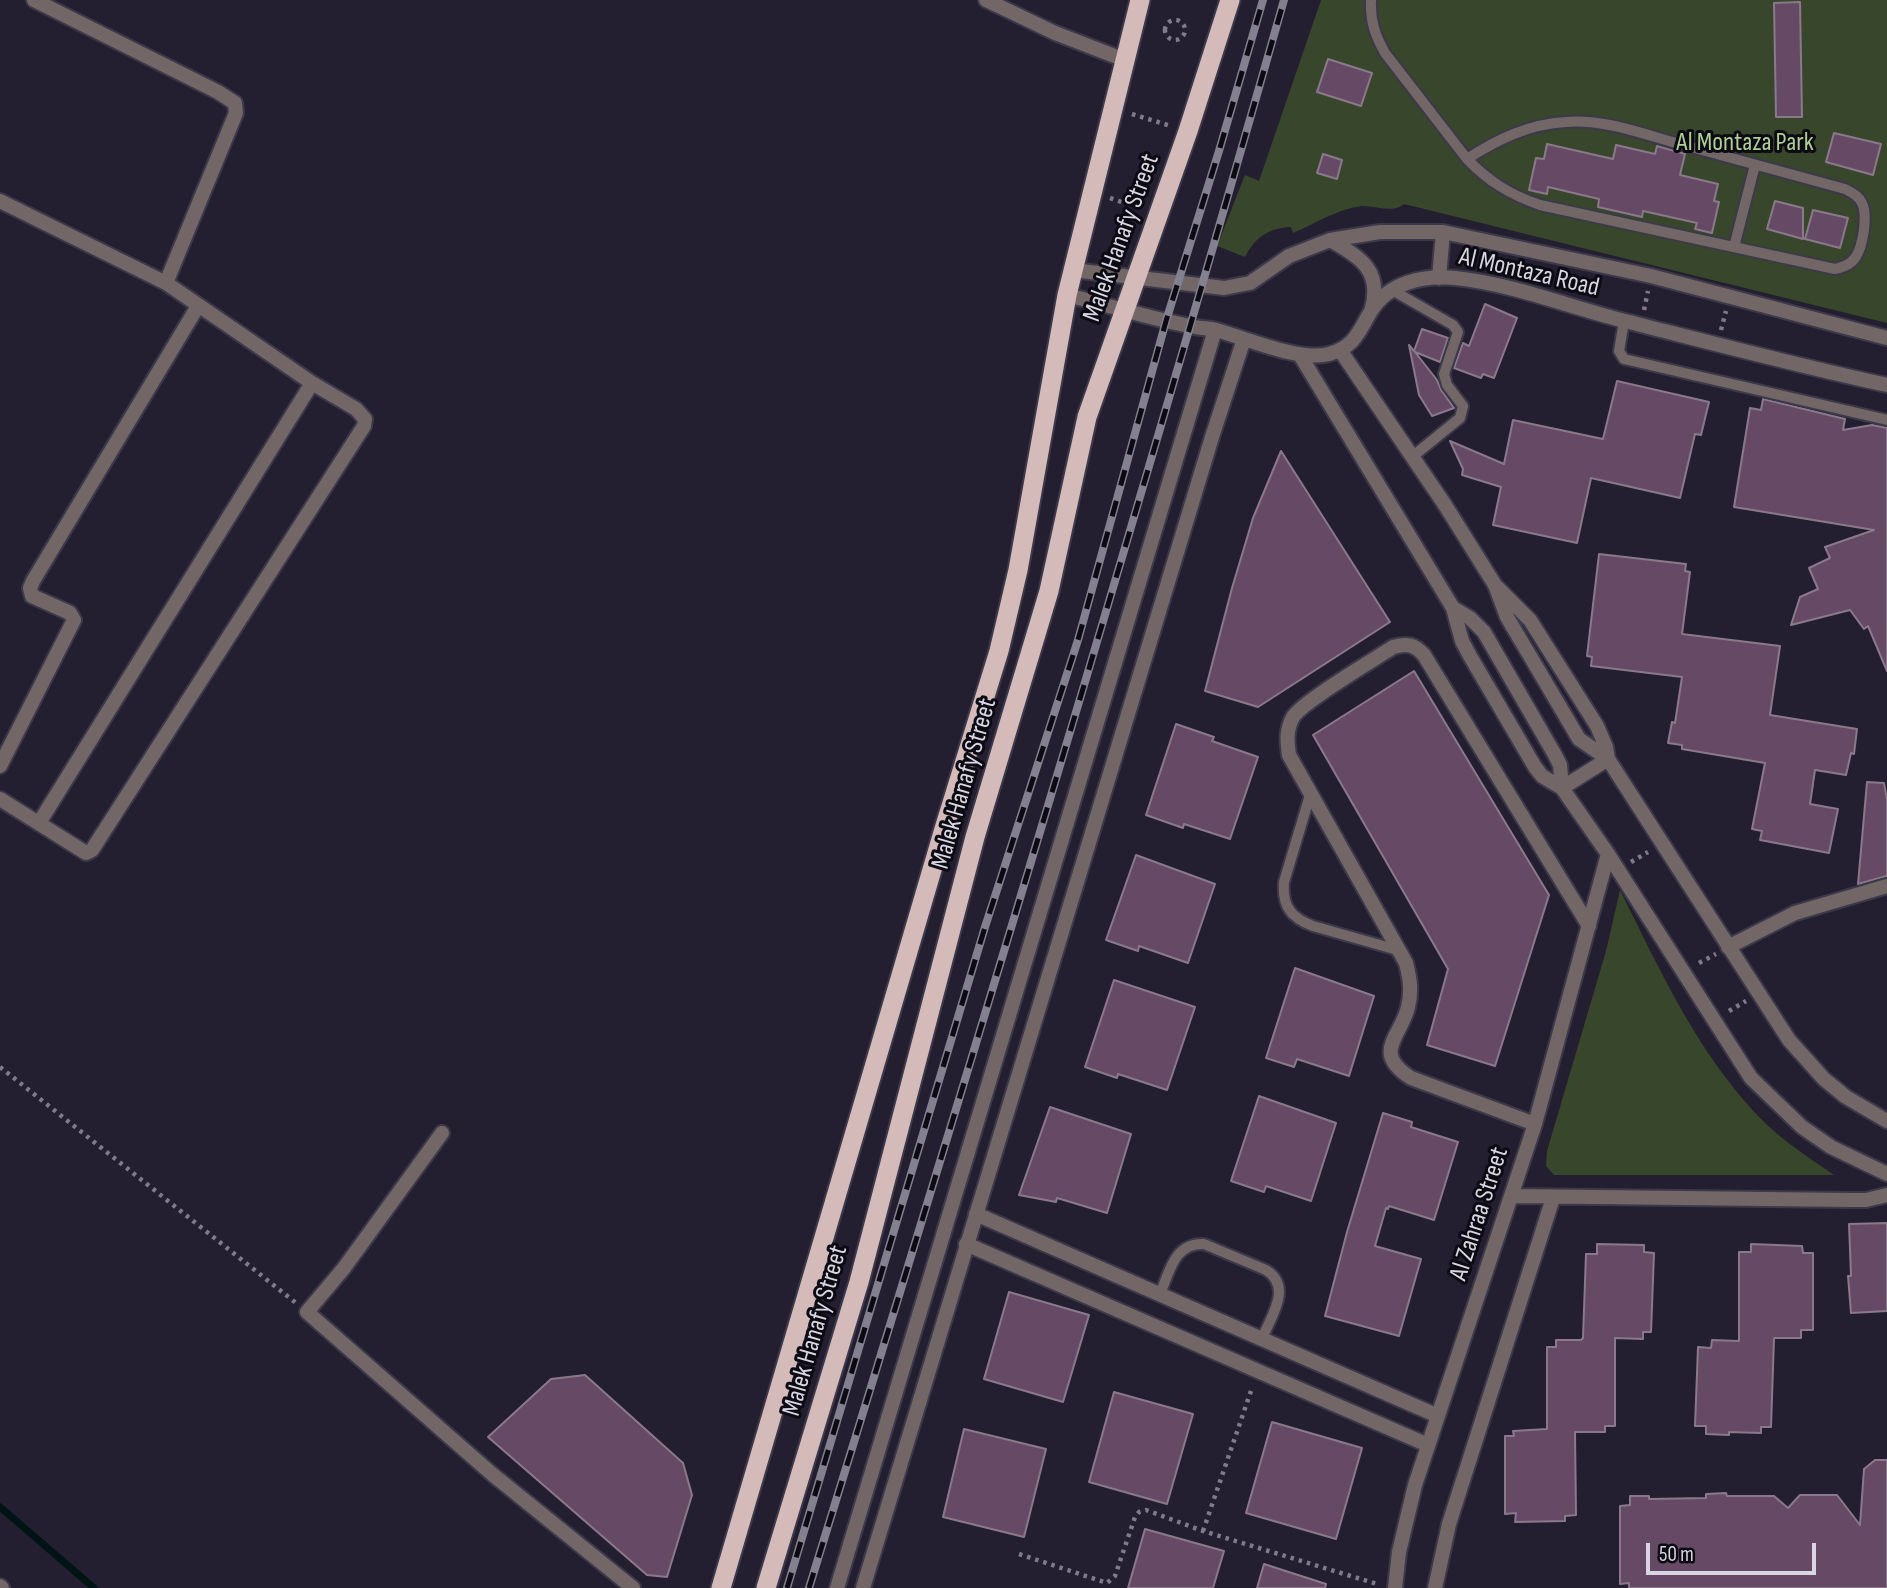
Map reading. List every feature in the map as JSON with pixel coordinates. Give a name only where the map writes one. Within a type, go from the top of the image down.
[{"type":"highway","name":"Malek Hanafy Street","points":[[721,1588],[999,651],[1018,570],[1067,295],[1140,0]]},
{"type":"highway","name":"Malek Hanafy Street","points":[[766,1588],[859,1282],[975,837],[1049,591],[1087,417],[1159,216],[1230,0]]},
{"type":"highway","points":[[944,829],[975,837]]},
{"type":"street","points":[[34,0],[235,103],[236,113],[166,283]]},
{"type":"street","points":[[986,0],[1055,33],[1125,60]]},
{"type":"street","points":[[0,201],[166,283],[312,383],[356,409],[365,419],[364,426],[92,850],[86,853],[0,799]]},
{"type":"street","name":"Al Montaza Road","points":[[1073,270],[1136,279],[1237,287],[1262,276],[1289,256],[1330,240],[1380,232],[1443,232],[1651,276],[1887,338]]},
{"type":"street","points":[[1439,278],[1443,232]]},
{"type":"street","points":[[1330,240],[1354,253],[1371,273],[1375,297],[1372,310]]},
{"type":"street","name":"Al Montaza Road","points":[[1340,350],[1356,338],[1372,310],[1392,290],[1406,283],[1439,278],[1477,282],[1532,295],[1624,321],[1887,385]]},
{"type":"street","points":[[1067,295],[1215,330],[1300,355],[1321,356],[1340,350],[1495,584],[1530,620],[1597,726],[1608,759]]},
{"type":"street","points":[[0,766],[74,620],[70,613],[32,596],[30,588],[33,581],[198,306]]},
{"type":"street","points":[[837,1588],[1215,330]]},
{"type":"street","points":[[863,1588],[1244,339]]},
{"type":"street","points":[[1300,355],[1453,608],[1459,633],[1470,656],[1535,767],[1542,776],[1562,788],[1608,854],[1751,1078],[1786,1113],[1831,1147],[1887,1174]]},
{"type":"street","points":[[39,823],[312,383]]},
{"type":"street","points":[[1495,584],[1507,617],[1579,739],[1608,759],[1789,1040],[1824,1079],[1846,1097],[1887,1121]]},
{"type":"street","points":[[1453,608],[1471,618],[1484,632],[1555,755],[1560,765],[1562,788]]},
{"type":"street","points":[[1535,1124],[1399,1070],[1392,1058],[1391,1044],[1408,1010],[1411,986],[1406,963],[1289,755],[1286,734],[1294,716],[1309,702],[1394,647],[1405,643],[1416,646],[1589,926]]},
{"type":"street","points":[[1562,788],[1608,759]]},
{"type":"street","name":"Al Zahraa Street","points":[[1395,1588],[1402,1538],[1415,1485],[1535,1124],[1608,854]]},
{"type":"street","points":[[1728,947],[1795,913],[1887,886]]},
{"type":"street","points":[[442,1133],[344,1268],[307,1312],[492,1474],[632,1588]]},
{"type":"street","points":[[1512,1196],[1850,1200],[1887,1195]]},
{"type":"street","points":[[1435,1588],[1449,1524],[1553,1198]]},
{"type":"street","points":[[976,1214],[1438,1416]]},
{"type":"street","points":[[967,1244],[1428,1444]]},
{"type":"lane","points":[[1371,0],[1370,17],[1385,53],[1467,159],[1500,188],[1540,205],[1835,269],[1854,260],[1859,251],[1865,218],[1863,205],[1856,195],[1845,189],[1615,126],[1568,122],[1544,124],[1517,132],[1467,159]]},
{"type":"lane","points":[[1734,247],[1755,165]]},
{"type":"lane","points":[[1392,290],[1453,325],[1458,332],[1444,374],[1447,385],[1463,406],[1461,418],[1412,457]]},
{"type":"lane","points":[[1624,321],[1619,351],[1624,359],[1887,420]]},
{"type":"lane","points":[[1311,792],[1284,882],[1283,897],[1288,911],[1299,921],[1313,926],[1401,951]]},
{"type":"lane","points":[[1160,1294],[1177,1254],[1194,1244],[1204,1244],[1266,1270],[1275,1276],[1280,1285],[1279,1296],[1262,1339]]},
{"type":"path","points":[[1175,19],[1185,26],[1185,32],[1181,38],[1175,40],[1165,33],[1165,26],[1175,19]]},
{"type":"path","points":[[1112,107],[1188,131]]},
{"type":"path","points":[[1093,192],[1159,216]]},
{"type":"path","points":[[1640,325],[1651,276]]},
{"type":"path","points":[[1718,344],[1729,297]]},
{"type":"path","points":[[1618,869],[1663,843]]},
{"type":"path","points":[[1682,971],[1728,947]]},
{"type":"path","points":[[1713,1020],[1759,994]]},
{"type":"path","points":[[0,1067],[307,1312]]},
{"type":"path","points":[[1203,1531],[1258,1371]]},
{"type":"path","points":[[1019,1555],[1107,1583],[1115,1576],[1135,1517],[1146,1510],[1203,1531],[1379,1584]]},
{"type":"green space","name":"Al Montaza Park","points":[[1321,0],[1887,0],[1887,323],[1404,204],[1395,208],[1352,208],[1293,233],[1291,227],[1276,229],[1258,239],[1245,257],[1217,246],[1245,175],[1259,181]]},
{"type":"green space","points":[[1620,890],[1683,1012],[1720,1070],[1765,1123],[1834,1175],[1554,1175],[1546,1166],[1547,1151],[1606,951]]},
{"type":"building","points":[[1800,2],[1802,117],[1776,117],[1774,3]]},
{"type":"building","points":[[1328,59],[1372,73],[1361,106],[1317,92]]},
{"type":"building","points":[[1834,133],[1881,144],[1873,175],[1826,162]]},
{"type":"building","points":[[1547,144],[1613,159],[1616,145],[1655,154],[1657,146],[1685,154],[1680,175],[1718,184],[1714,201],[1719,202],[1712,233],[1695,229],[1697,223],[1643,211],[1642,217],[1598,207],[1599,199],[1548,187],[1547,194],[1529,190],[1536,158],[1544,159]]},
{"type":"building","points":[[1323,154],[1342,160],[1337,179],[1317,173]]},
{"type":"building","points":[[1775,201],[1803,208],[1803,239],[1767,229]]},
{"type":"building","points":[[1813,210],[1848,218],[1840,248],[1805,239]]},
{"type":"building","points":[[1485,304],[1517,318],[1494,378],[1483,374],[1481,378],[1454,368],[1463,343],[1469,346]]},
{"type":"building","points":[[1422,329],[1448,338],[1440,362],[1415,352],[1454,408],[1432,416],[1419,395],[1409,345],[1414,351]]},
{"type":"building","points":[[1617,381],[1709,402],[1701,435],[1695,434],[1680,498],[1591,478],[1577,543],[1493,525],[1501,487],[1462,475],[1463,469],[1450,441],[1504,464],[1513,420],[1603,439]]},
{"type":"building","points":[[1763,399],[1845,419],[1843,430],[1872,425],[1887,428],[1887,671],[1868,626],[1864,629],[1850,610],[1791,625],[1800,597],[1818,589],[1809,568],[1830,558],[1825,547],[1874,530],[1734,507],[1750,408],[1761,410]]},
{"type":"building","points":[[1281,451],[1390,622],[1258,707],[1205,691],[1253,518]]},
{"type":"building","points":[[1599,554],[1686,564],[1685,571],[1690,572],[1682,634],[1780,646],[1770,715],[1857,729],[1854,754],[1851,753],[1846,775],[1815,770],[1810,804],[1838,809],[1829,853],[1760,840],[1762,831],[1752,829],[1765,763],[1682,749],[1682,745],[1668,743],[1672,722],[1675,723],[1682,677],[1591,666],[1592,657],[1587,656]]},
{"type":"building","points":[[1414,671],[1549,895],[1495,1066],[1427,1045],[1448,969],[1313,735]]},
{"type":"building","points":[[1176,724],[1214,737],[1212,741],[1258,757],[1230,839],[1184,824],[1183,828],[1146,815]]},
{"type":"building","points":[[1867,782],[1884,783],[1887,800],[1887,876],[1858,884]]},
{"type":"building","points":[[1136,855],[1215,884],[1188,963],[1139,946],[1138,951],[1106,940]]},
{"type":"building","points":[[1295,968],[1374,996],[1349,1076],[1297,1059],[1294,1067],[1266,1058]]},
{"type":"building","points":[[1114,980],[1195,1007],[1167,1090],[1118,1074],[1117,1078],[1085,1067]]},
{"type":"building","points":[[1259,1096],[1336,1123],[1311,1201],[1266,1186],[1264,1192],[1231,1181]]},
{"type":"building","points":[[1050,1107],[1131,1134],[1107,1213],[1057,1198],[1056,1202],[1019,1195]]},
{"type":"building","points":[[1383,1113],[1412,1122],[1411,1127],[1458,1142],[1434,1220],[1389,1206],[1386,1208],[1375,1246],[1421,1259],[1399,1336],[1325,1316]]},
{"type":"building","points":[[1887,1223],[1887,1311],[1851,1313],[1848,1276],[1851,1276],[1849,1224]]},
{"type":"building","points":[[1597,1244],[1644,1245],[1644,1252],[1654,1253],[1651,1332],[1643,1332],[1643,1339],[1615,1338],[1615,1426],[1605,1426],[1605,1432],[1575,1432],[1576,1515],[1565,1516],[1565,1521],[1515,1522],[1516,1513],[1505,1514],[1505,1436],[1514,1436],[1513,1431],[1547,1429],[1547,1347],[1556,1347],[1556,1340],[1583,1338],[1586,1254],[1597,1254]]},
{"type":"building","points":[[1751,1244],[1802,1246],[1803,1253],[1813,1253],[1813,1330],[1801,1330],[1801,1338],[1774,1338],[1771,1427],[1761,1427],[1761,1433],[1706,1434],[1706,1426],[1695,1426],[1698,1347],[1711,1348],[1712,1340],[1739,1341],[1739,1252],[1751,1252]]},
{"type":"building","points":[[1009,1292],[1089,1315],[1063,1402],[984,1379]]},
{"type":"building","points":[[585,1375],[683,1463],[692,1495],[667,1577],[647,1575],[488,1437],[551,1379]]},
{"type":"building","points":[[1114,1392],[1193,1414],[1167,1504],[1089,1482]]},
{"type":"building","points":[[1272,1422],[1362,1448],[1336,1539],[1246,1513]]},
{"type":"building","points":[[964,1429],[1046,1449],[1024,1537],[943,1517]]},
{"type":"building","points":[[1875,1460],[1887,1460],[1887,1588],[1629,1588],[1629,1583],[1620,1584],[1620,1506],[1630,1505],[1630,1496],[1649,1496],[1649,1499],[1706,1498],[1706,1494],[1726,1493],[1727,1496],[1774,1496],[1788,1508],[1800,1495],[1837,1495],[1860,1525],[1864,1469]]},
{"type":"building","points":[[1145,1529],[1224,1551],[1213,1588],[1128,1588]]},
{"type":"building","points":[[1264,1564],[1326,1584],[1325,1588],[1257,1588]]},
{"type":"waterway","points":[[0,1507],[94,1588]]},
{"type":"railway","points":[[787,1588],[985,927],[1078,640],[1166,321],[1263,0]]},
{"type":"railway","points":[[809,1588],[1051,796],[1284,0]]}]
